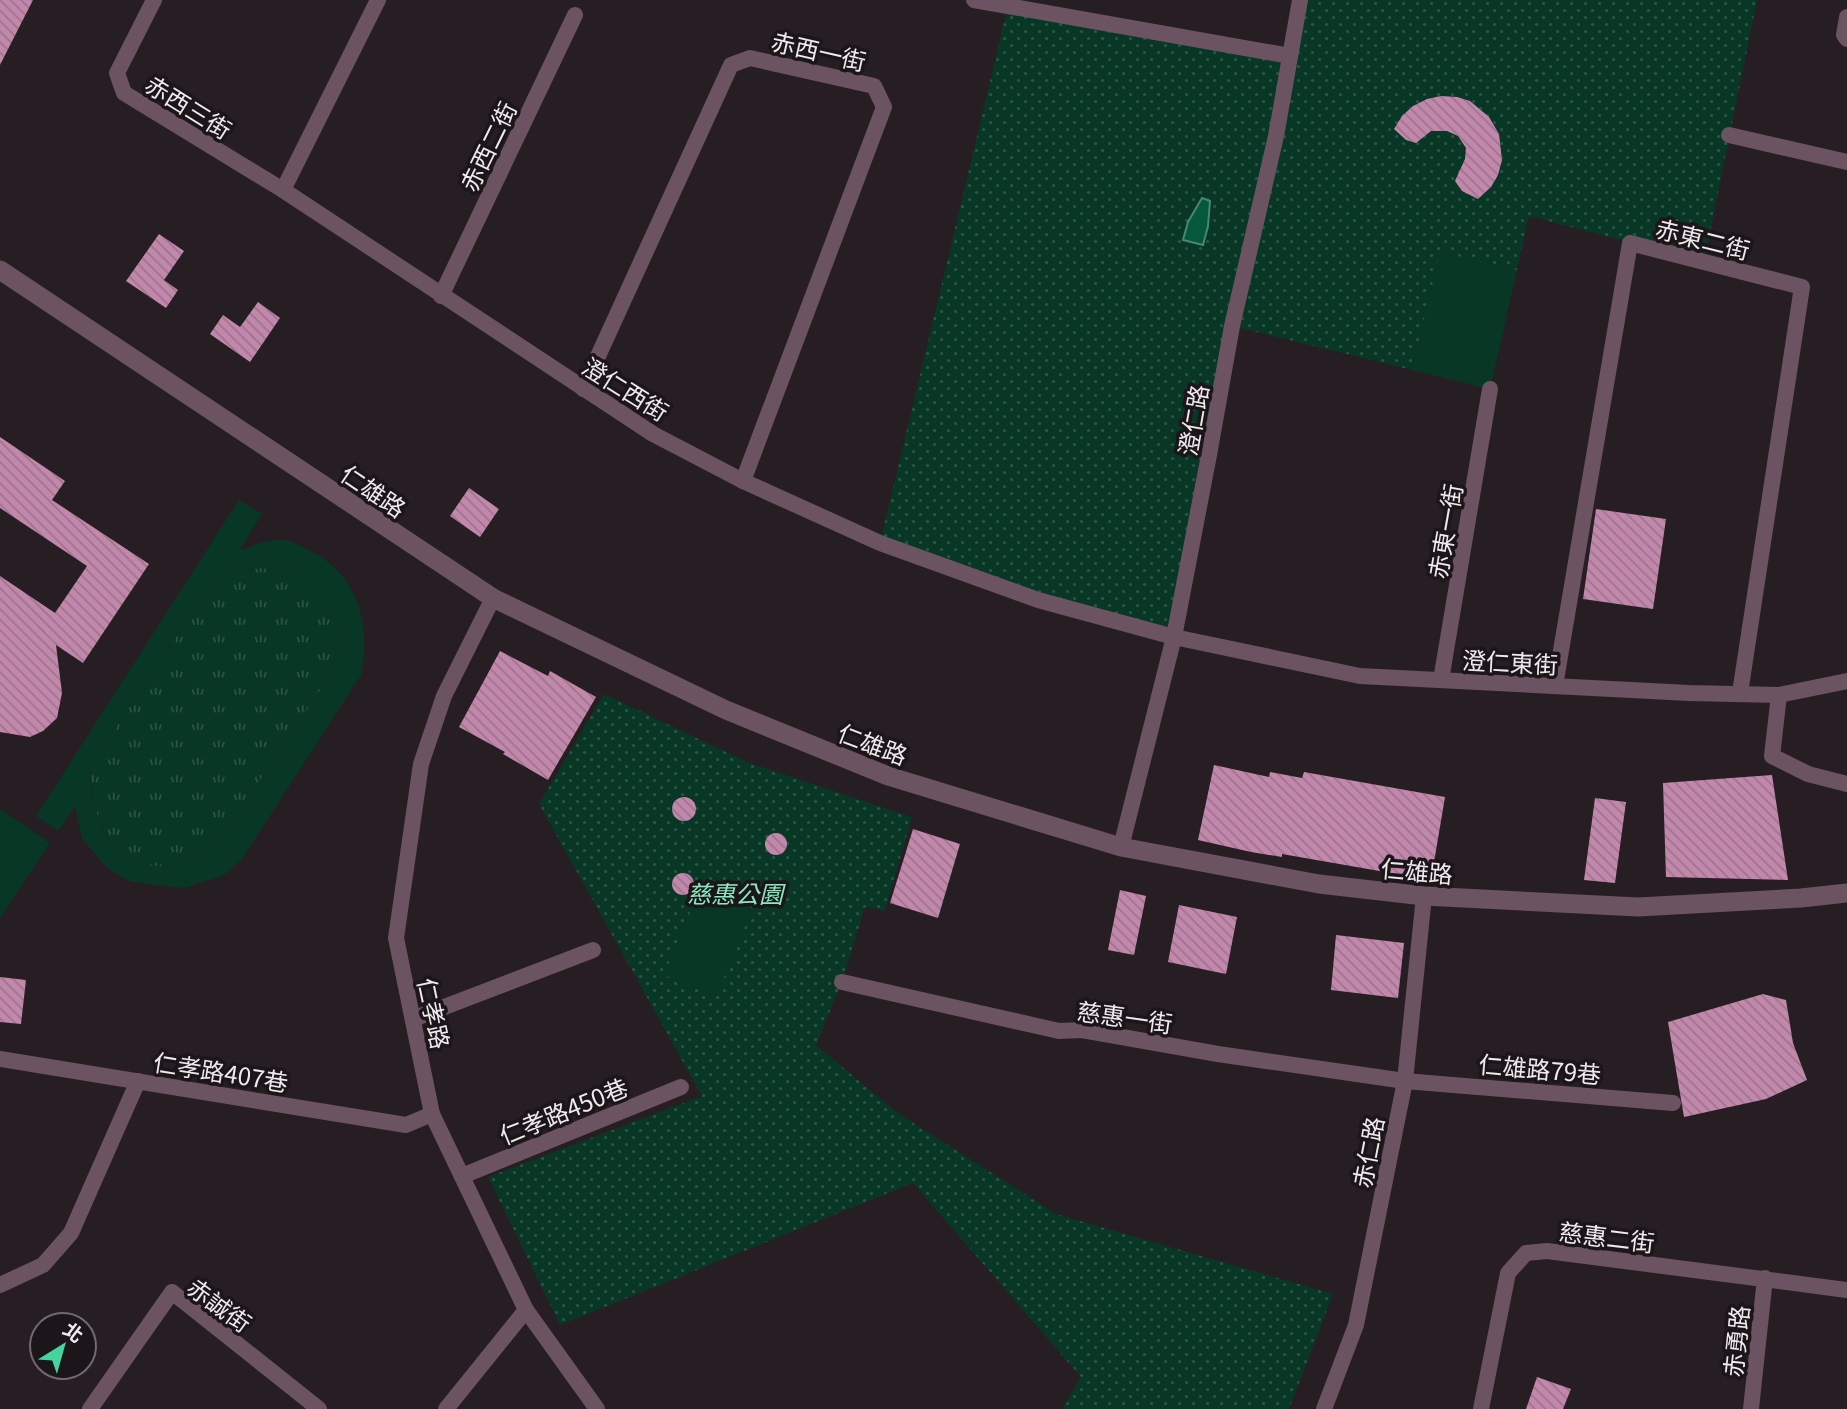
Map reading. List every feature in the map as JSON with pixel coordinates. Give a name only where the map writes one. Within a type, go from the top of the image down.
[{"type":"street","name":"赤西三街","points":[[154,0],[117,73],[124,93],[283,190]]},
{"type":"street","points":[[283,190],[378,0]]},
{"type":"street","points":[[974,0],[1290,56]]},
{"type":"street","name":"澄仁路","points":[[1121,847],[1174,637],[1232,326],[1276,136],[1300,0]]},
{"type":"street","name":"赤西二街","points":[[441,296],[575,15]]},
{"type":"street","points":[[1847,17],[1844,35],[1847,39]]},
{"type":"street","name":"赤西一街","points":[[583,389],[731,65],[750,58],[874,86],[884,107],[743,481]]},
{"type":"street","points":[[1729,135],[1847,162]]},
{"type":"street","name":"澄仁西街","points":[[283,190],[653,434],[743,481],[880,543],[959,572],[1038,600],[1174,637]]},
{"type":"street","name":"赤東二街","points":[[1555,686],[1630,243],[1802,287],[1740,694]]},
{"type":"street","name":"仁雄路","points":[[0,270],[493,598],[726,710],[888,776],[1121,847],[1320,884],[1424,897],[1637,907],[1847,893]]},
{"type":"street","name":"赤東一街","points":[[1441,680],[1490,388]]},
{"type":"street","name":"仁孝路","points":[[493,598],[444,696],[421,764],[396,938],[432,1114],[526,1310],[597,1409]]},
{"type":"street","name":"澄仁東街","points":[[1174,637],[1360,676],[1779,695],[1847,681]]},
{"type":"street","points":[[1779,695],[1772,756],[1808,774],[1847,785]]},
{"type":"street","name":"赤仁路","points":[[1324,1409],[1356,1325],[1405,1081],[1424,897]]},
{"type":"street","points":[[413,1019],[593,950]]},
{"type":"street","name":"慈惠一街","points":[[842,982],[1059,1031],[1083,1030],[1218,1054],[1405,1081]]},
{"type":"street","name":"仁孝路407巷","points":[[0,1059],[406,1125],[432,1114]]},
{"type":"street","points":[[0,1285],[43,1265],[71,1233],[138,1081]]},
{"type":"street","name":"仁雄路79巷","points":[[1405,1081],[1672,1103]]},
{"type":"street","name":"仁孝路450巷","points":[[462,1176],[681,1087]]},
{"type":"street","name":"慈惠二街","points":[[1481,1409],[1508,1273],[1526,1253],[1547,1251],[1847,1290]]},
{"type":"street","name":"赤勇路","points":[[1751,1409],[1765,1278]]},
{"type":"street","name":"赤誠街","points":[[90,1409],[172,1292],[319,1409]]},
{"type":"street","points":[[446,1409],[526,1310]]},
{"type":"green space","points":[[1300,0],[1757,0],[1704,262],[1529,216],[1490,389],[1236,327],[1174,637],[880,543],[1008,6],[1289,56]]},
{"type":"green space","points":[[1440,252],[1517,270],[1490,389],[1412,370]]},
{"type":"green space","points":[[239,500],[262,514],[240,550],[268,541],[295,543],[329,562],[341,575],[358,604],[362,621],[364,656],[361,675],[242,859],[224,875],[184,888],[131,882],[108,869],[82,839],[75,806],[58,831],[36,816]],"holes":[[[261,568],[284,570],[307,580],[329,603],[339,627],[331,674],[217,845],[174,865],[147,865],[130,860],[117,850],[106,836],[99,820],[94,803],[90,766],[217,576]]]},
{"type":"green space","points":[[261,568],[284,570],[307,580],[330,603],[339,627],[331,674],[217,845],[174,865],[147,865],[131,860],[117,850],[99,820],[94,803],[90,766],[217,576]]},
{"type":"green space","name":"慈惠公園","points":[[604,694],[747,762],[912,817],[885,911],[865,907],[842,982],[816,1045],[896,1112],[1056,1214],[1333,1294],[1289,1409],[1062,1409],[1081,1377],[913,1183],[560,1325],[488,1177],[702,1096],[539,804]]},
{"type":"green space","points":[[0,809],[50,843],[0,918]]},
{"type":"green space","points":[[700,889],[752,910],[716,997],[664,975]]},
{"type":"shaded area","points":[[1202,198],[1210,201],[1203,245],[1183,240],[1188,222]]},
{"type":"building","points":[[0,0],[33,0],[0,65]]},
{"type":"building","points":[[1441,96],[1470,101],[1489,117],[1499,134],[1502,160],[1498,175],[1491,187],[1478,199],[1462,191],[1455,181],[1465,159],[1466,148],[1458,136],[1447,131],[1431,131],[1416,143],[1406,140],[1394,129],[1402,116],[1413,106]]},
{"type":"building","points":[[159,234],[184,251],[164,280],[178,290],[166,308],[126,281]]},
{"type":"building","points":[[258,302],[280,318],[250,362],[210,334],[223,315],[240,327]]},
{"type":"building","points":[[0,437],[65,481],[52,500],[149,564],[83,663],[56,645],[62,693],[57,718],[43,731],[30,737],[0,732],[0,576],[55,613],[87,566],[0,508]]},
{"type":"building","points":[[469,488],[499,509],[480,537],[450,516]]},
{"type":"building","points":[[1596,509],[1666,519],[1653,609],[1583,599]]},
{"type":"building","points":[[500,651],[548,676],[550,671],[596,697],[548,780],[459,727]]},
{"type":"building","points":[[1214,765],[1269,777],[1270,772],[1302,778],[1304,772],[1445,797],[1431,880],[1282,854],[1282,857],[1251,852],[1198,840]]},
{"type":"building","points":[[1772,775],[1788,880],[1666,877],[1663,783]]},
{"type":"building","points":[[684,797],[692,801],[696,809],[692,817],[684,821],[676,817],[672,809],[676,801]]},
{"type":"building","points":[[1595,798],[1626,802],[1615,883],[1584,880]]},
{"type":"building","points":[[913,829],[960,844],[938,918],[890,903]]},
{"type":"building","points":[[776,833],[784,836],[787,844],[784,852],[776,855],[768,852],[765,844],[768,836]]},
{"type":"building","points":[[683,873],[691,876],[694,884],[691,892],[683,895],[675,892],[672,884],[675,876]]},
{"type":"building","points":[[1120,890],[1146,896],[1134,955],[1108,950]]},
{"type":"building","points":[[1179,905],[1237,917],[1226,974],[1168,962]]},
{"type":"building","points":[[1336,935],[1404,943],[1398,998],[1331,990]]},
{"type":"building","points":[[0,977],[26,980],[21,1024],[0,1022]]},
{"type":"building","points":[[1763,994],[1786,1000],[1793,1043],[1807,1080],[1766,1099],[1684,1117],[1668,1022]]},
{"type":"building","points":[[1537,1377],[1571,1389],[1563,1409],[1526,1409]]}]
